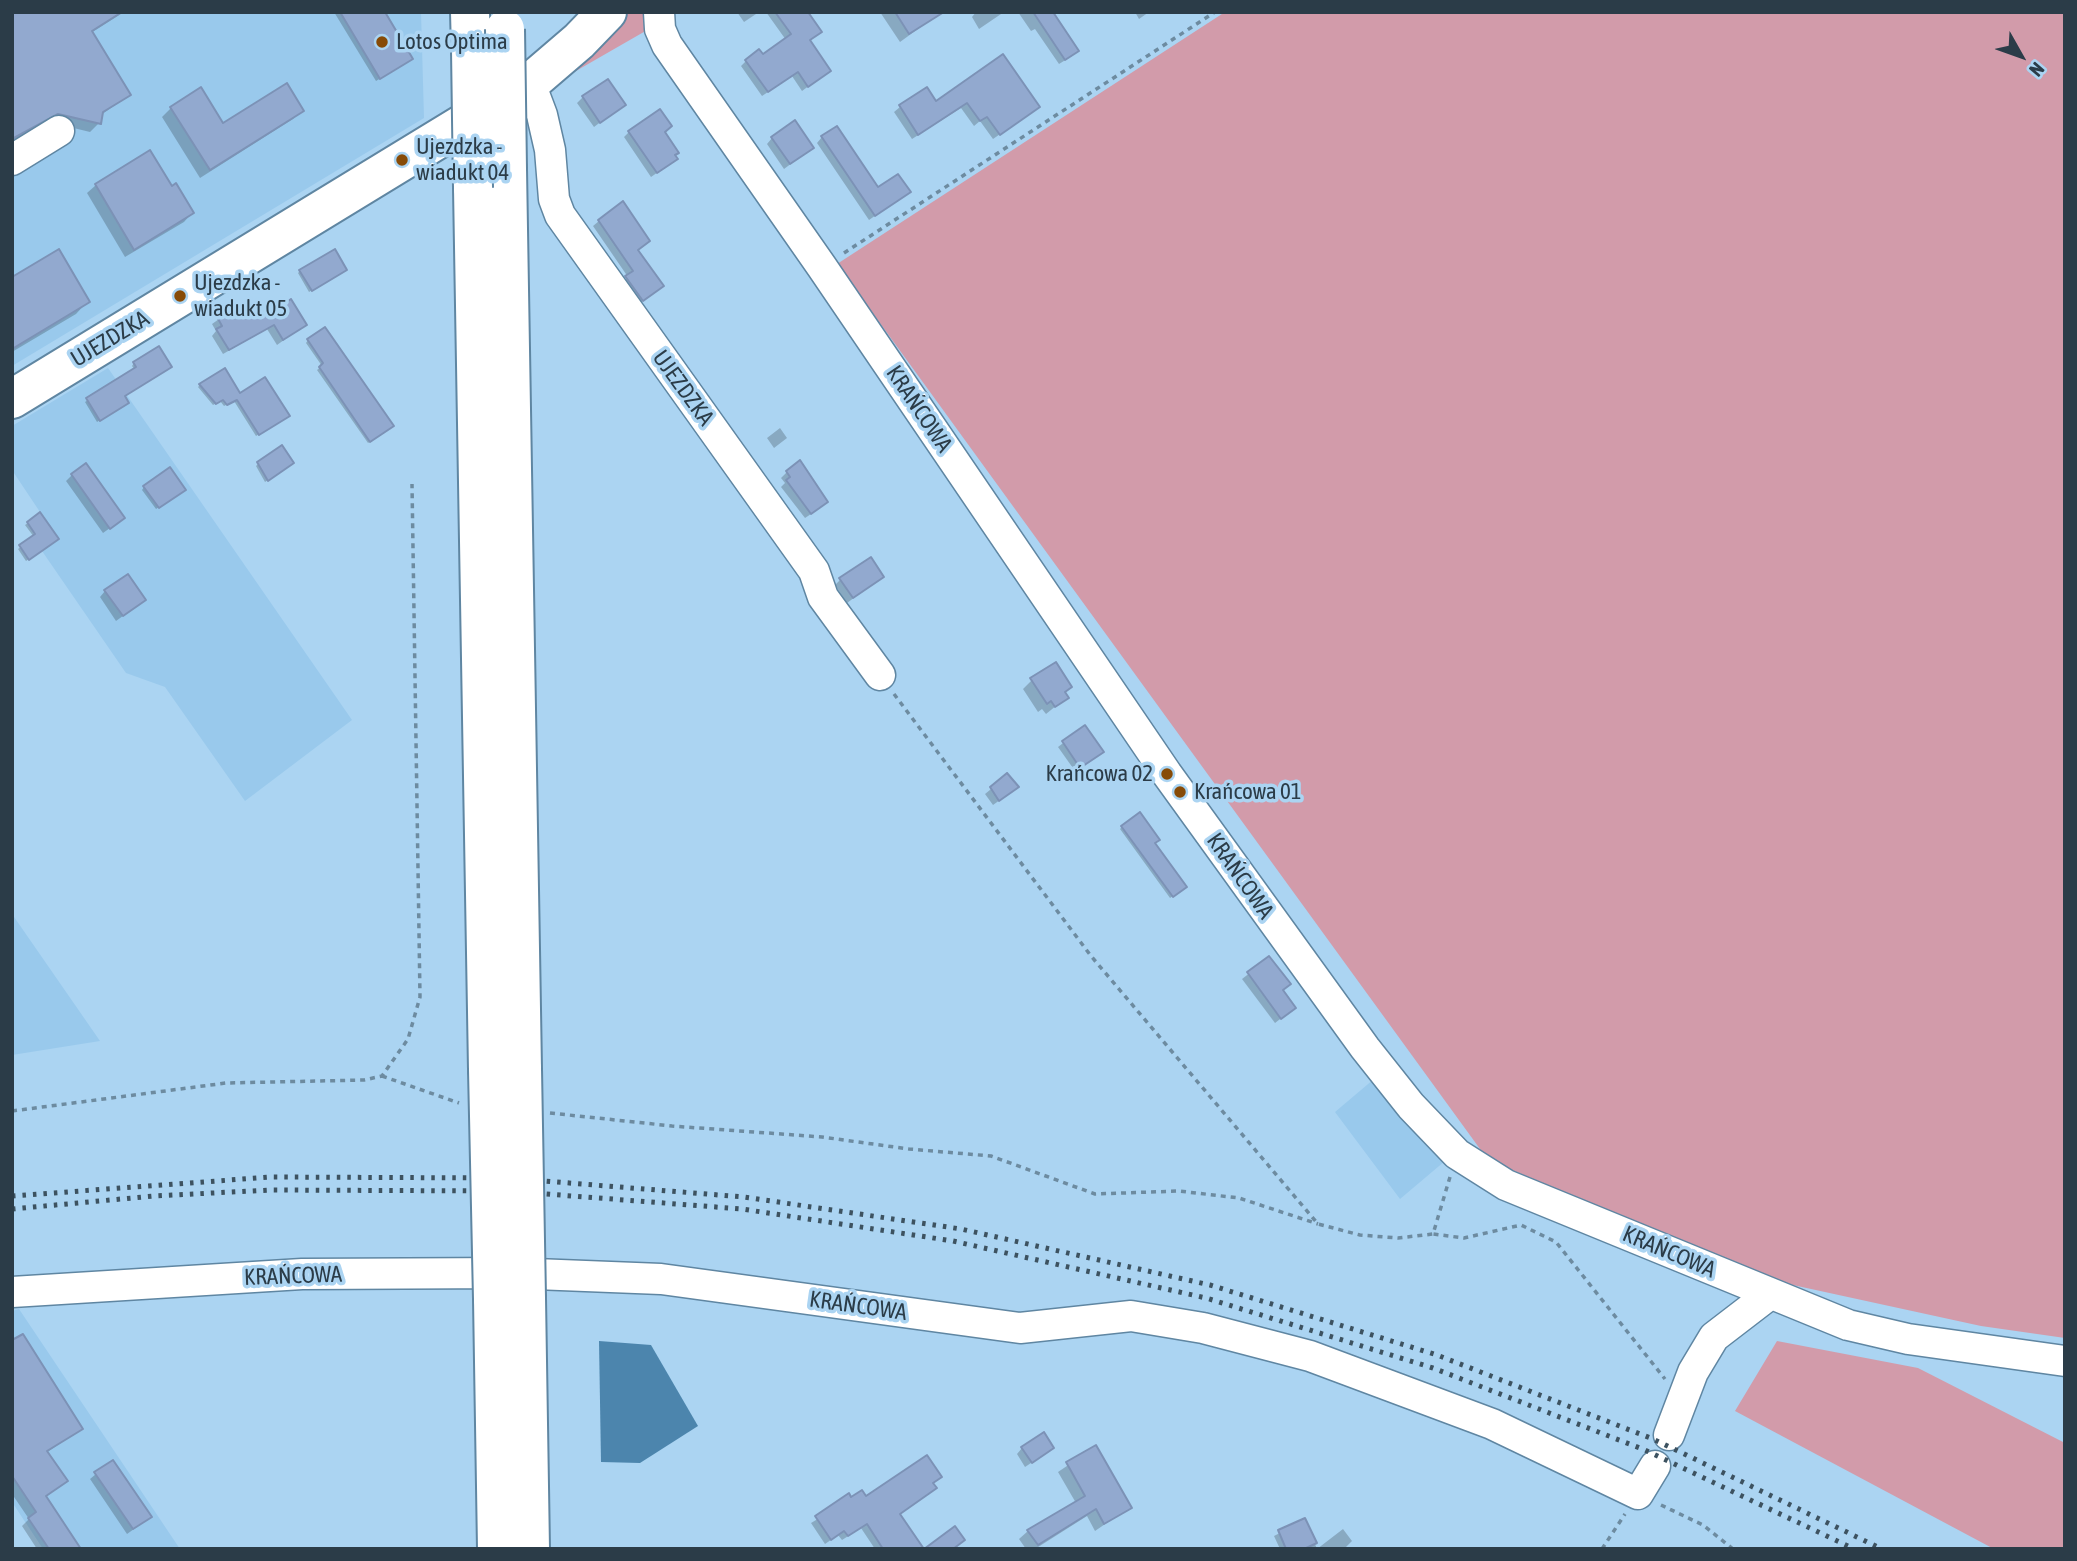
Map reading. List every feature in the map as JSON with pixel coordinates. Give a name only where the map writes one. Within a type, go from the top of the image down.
[{"type":"main road","points":[[470,12],[473,188],[505,1070],[510,1298],[530,1549]]},
{"type":"main road","name":"UJEZDZKA","points":[[12,398],[530,83],[579,41],[607,12]]},
{"type":"main road","points":[[505,21],[505,1070]]},
{"type":"main road","points":[[497,1549],[510,1298]]},
{"type":"street","name":"KRAŃCOWA","points":[[659,12],[660,29],[667,46],[822,267],[1159,762],[1289,946],[1411,1106],[1457,1154],[1480,1172],[1507,1185],[1848,1325],[1908,1339],[2065,1361]]},
{"type":"street","name":"UJEZDZKA","points":[[530,83],[542,115],[550,150],[554,199],[560,215],[814,571],[823,597],[880,675]]},
{"type":"street","points":[[12,160],[60,131]]},
{"type":"street","name":"KRAŃCOWA","points":[[12,1292],[302,1274],[510,1273],[661,1279],[1020,1328],[1132,1316],[1203,1328],[1310,1356],[1492,1424],[1638,1494]]},
{"type":"street","points":[[1670,1435],[1681,1400],[1714,1337],[1770,1294]]},
{"type":"street","points":[[1638,1494],[1655,1466]]},
{"type":"path","points":[[822,267],[1215,12]]},
{"type":"path","points":[[382,1076],[408,1039],[420,997],[412,484]]},
{"type":"path","points":[[880,675],[1091,956],[1318,1224]]},
{"type":"path","points":[[12,1111],[226,1083],[365,1080],[382,1076],[469,1104]]},
{"type":"path","points":[[537,1111],[671,1126],[822,1137],[909,1149],[990,1156],[1095,1195],[1180,1191],[1239,1198],[1360,1235],[1398,1238],[1433,1234],[1464,1238],[1521,1225],[1556,1242],[1681,1400]]},
{"type":"path","points":[[1433,1234],[1457,1154]]},
{"type":"path","points":[[1602,1549],[1638,1494],[1703,1525],[1733,1549]]},
{"type":"shaded area","points":[[12,12],[421,12],[424,118],[12,366]]},
{"type":"shaded area","points":[[627,12],[643,12],[649,29],[555,83]]},
{"type":"shaded area","points":[[1225,12],[2065,12],[2065,1338],[1981,1326],[1779,1282],[1488,1160],[837,264]]},
{"type":"shaded area","points":[[108,368],[352,720],[245,801],[165,687],[126,673],[42,551],[58,539],[12,470],[12,426]]},
{"type":"shaded area","points":[[12,914],[100,1041],[12,1055]]},
{"type":"shaded area","points":[[1374,1079],[1445,1161],[1400,1199],[1335,1112]]},
{"type":"shaded area","points":[[19,1309],[180,1549],[43,1549],[12,1502],[12,1311]]},
{"type":"shaded area","points":[[599,1341],[651,1345],[698,1426],[640,1463],[601,1462]]},
{"type":"shaded area","points":[[1777,1341],[1918,1368],[2065,1443],[2065,1549],[1994,1549],[1735,1411]]},
{"type":"building","points":[[12,12],[122,12],[92,31],[131,95],[103,112],[101,124],[58,114],[12,139]]},
{"type":"building","points":[[340,12],[385,12],[413,59],[380,79]]},
{"type":"building","points":[[775,12],[808,12],[822,32],[810,40],[831,71],[808,87],[798,72],[768,92],[745,60],[759,49],[763,54],[791,34]]},
{"type":"building","points":[[895,12],[944,12],[909,34]]},
{"type":"building","points":[[1033,12],[1053,12],[1079,51],[1065,60]]},
{"type":"building","points":[[1003,54],[1040,107],[1000,135],[987,117],[980,121],[967,103],[918,135],[899,105],[927,87],[936,101]]},
{"type":"building","points":[[608,79],[626,105],[600,123],[582,96]]},
{"type":"building","points":[[287,83],[304,111],[210,170],[170,107],[201,87],[223,123]]},
{"type":"building","points":[[660,109],[672,126],[665,132],[679,153],[675,155],[678,159],[657,173],[628,131]]},
{"type":"building","points":[[795,120],[814,148],[790,164],[771,137]]},
{"type":"building","points":[[837,126],[878,187],[898,174],[911,192],[875,216],[821,136]]},
{"type":"building","points":[[150,150],[172,186],[176,183],[194,213],[134,250],[95,184]]},
{"type":"building","points":[[623,201],[650,241],[638,250],[664,286],[643,301],[625,276],[633,271],[598,220]]},
{"type":"building","points":[[59,249],[90,302],[12,349],[12,277]]},
{"type":"building","points":[[335,249],[347,270],[312,291],[299,270]]},
{"type":"building","points":[[291,299],[307,325],[283,340],[274,325],[229,350],[216,329],[222,326],[217,317],[240,303],[248,316],[271,302],[276,309]]},
{"type":"building","points":[[325,327],[394,426],[370,442],[319,367],[323,363],[307,339]]},
{"type":"building","points":[[159,346],[172,367],[125,396],[129,403],[100,421],[86,398],[136,367],[133,362]]},
{"type":"building","points":[[225,368],[240,393],[265,377],[290,416],[259,435],[237,400],[227,405],[223,400],[216,404],[199,384]]},
{"type":"building","points":[[282,445],[294,463],[268,481],[257,462]]},
{"type":"building","points":[[800,460],[828,502],[811,514],[786,480],[790,477],[786,471]]},
{"type":"building","points":[[86,463],[125,518],[110,529],[71,474]]},
{"type":"building","points":[[170,467],[186,490],[159,508],[143,486]]},
{"type":"building","points":[[40,512],[59,539],[29,560],[19,545],[35,534],[27,522]]},
{"type":"building","points":[[871,557],[884,577],[853,598],[839,578]]},
{"type":"building","points":[[128,574],[146,600],[123,616],[104,590]]},
{"type":"building","points":[[1056,662],[1072,687],[1065,692],[1069,698],[1055,707],[1051,701],[1047,704],[1030,678]]},
{"type":"building","points":[[1085,725],[1104,752],[1080,768],[1062,741]]},
{"type":"building","points":[[1007,773],[1019,787],[999,801],[990,787]]},
{"type":"building","points":[[1140,812],[1160,840],[1155,843],[1187,887],[1173,897],[1121,826]]},
{"type":"building","points":[[1269,956],[1291,984],[1283,990],[1296,1008],[1281,1019],[1247,972]]},
{"type":"building","points":[[23,1334],[83,1429],[47,1451],[68,1481],[46,1496],[81,1549],[49,1549],[28,1518],[36,1512],[12,1476],[12,1340]]},
{"type":"building","points":[[1044,1432],[1054,1448],[1032,1463],[1021,1447]]},
{"type":"building","points":[[1096,1445],[1132,1508],[1104,1524],[1096,1509],[1038,1545],[1027,1530],[1085,1496],[1066,1462]]},
{"type":"building","points":[[927,1455],[942,1477],[933,1483],[937,1488],[900,1514],[924,1549],[883,1549],[867,1524],[848,1536],[844,1531],[831,1540],[815,1516],[849,1493],[851,1497],[862,1490],[866,1496]]},
{"type":"building","points":[[113,1460],[152,1517],[133,1529],[94,1472]]},
{"type":"building","points":[[1305,1518],[1317,1543],[1304,1549],[1286,1549],[1278,1530]]},
{"type":"building","points":[[955,1526],[965,1540],[953,1549],[924,1549]]},
{"type":"railway","points":[[12,1196],[271,1177],[507,1178],[744,1197],[961,1229],[1210,1285],[1437,1355],[1653,1439],[1882,1549]]},
{"type":"railway","points":[[12,1209],[154,1196],[271,1190],[507,1191],[742,1209],[953,1241],[1206,1298],[1433,1368],[1645,1450],[1854,1549]]},
{"type":"place","name":"Lotos Optima","points":[[382,42]]},
{"type":"place","name":"Ujezdzka - wiadukt 04","points":[[402,160]]},
{"type":"place","name":"Ujezdzka - wiadukt 05","points":[[180,296]]},
{"type":"place","name":"Krańcowa 02","points":[[1167,774]]},
{"type":"place","name":"Krańcowa 01","points":[[1180,792]]}]
